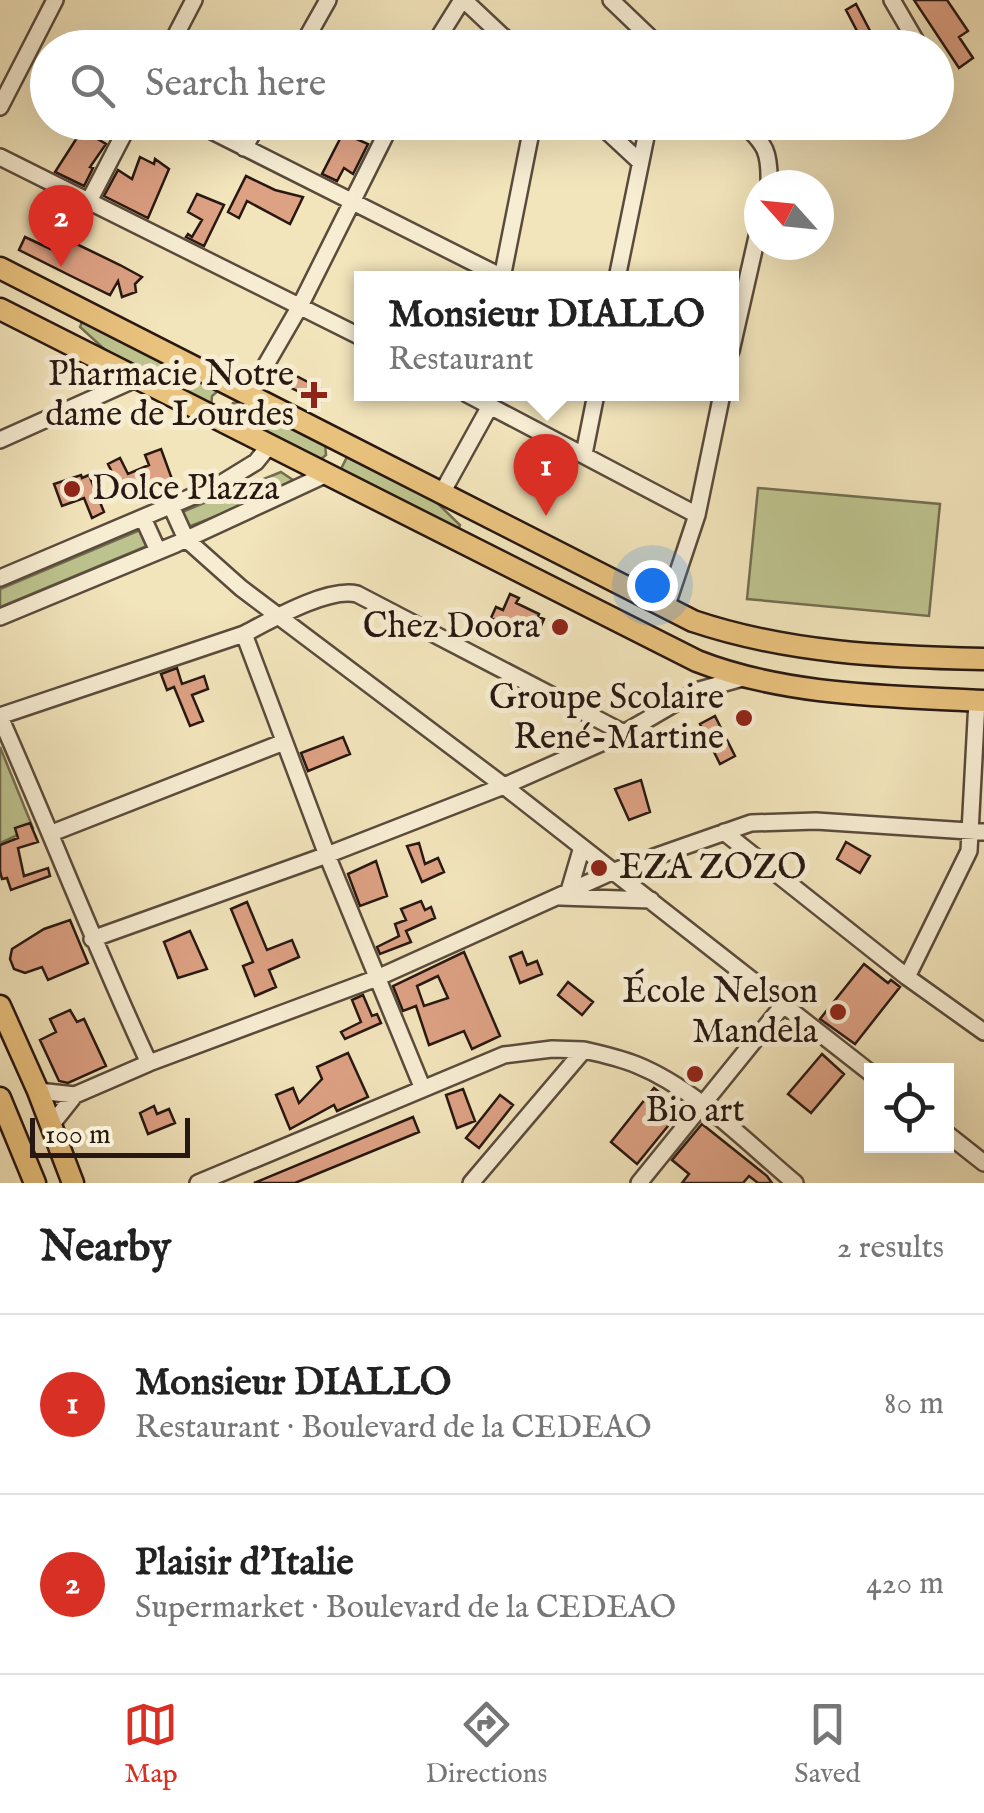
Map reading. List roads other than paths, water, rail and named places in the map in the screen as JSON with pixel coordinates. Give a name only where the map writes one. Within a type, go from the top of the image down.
[{"type":"main road","points":[[0,268],[666,608],[736,635],[777,643],[895,656],[984,659]]},
{"type":"main road","points":[[0,310],[697,661],[746,677],[816,689],[981,701]]},
{"type":"main road","points":[[222,422],[224,402],[244,392]]},
{"type":"main road","points":[[327,474],[338,458],[338,440]]},
{"type":"main road","points":[[0,1006],[74,1183]]},
{"type":"main road","points":[[36,1183],[1,1100],[38,1091]]},
{"type":"main road","points":[[14,1134],[52,1124]]},
{"type":"street","points":[[40,30],[55,0]]},
{"type":"street","points":[[311,30],[328,0]]},
{"type":"street","points":[[444,30],[463,0],[497,30]]},
{"type":"street","points":[[612,0],[643,30]]},
{"type":"street","points":[[892,0],[910,30]]},
{"type":"street","points":[[177,30],[189,1]]},
{"type":"street","points":[[0,107],[30,49]]},
{"type":"street","points":[[89,201],[121,140]]},
{"type":"street","points":[[229,140],[488,271]]},
{"type":"street","points":[[244,148],[249,140]]},
{"type":"street","points":[[244,392],[300,306],[383,140]]},
{"type":"street","points":[[503,271],[529,140]]},
{"type":"street","points":[[617,140],[640,161]]},
{"type":"street","points":[[619,271],[644,140]]},
{"type":"street","points":[[761,140],[770,159],[770,170]]},
{"type":"street","points":[[0,156],[354,333]]},
{"type":"street","points":[[739,316],[752,260]]},
{"type":"street","points":[[0,440],[136,378]]},
{"type":"street","points":[[482,401],[697,515]]},
{"type":"street","points":[[584,454],[595,401]]},
{"type":"street","points":[[666,608],[697,515],[721,401]]},
{"type":"street","points":[[443,492],[490,406]]},
{"type":"street","points":[[0,578],[244,471],[269,446]]},
{"type":"street","points":[[0,617],[327,474]]},
{"type":"street","points":[[171,506],[186,538],[240,588],[504,786],[864,1068]]},
{"type":"street","points":[[143,518],[158,551]]},
{"type":"street","points":[[149,1063],[92,940],[52,833],[0,717],[244,634],[338,593],[357,594],[624,733]]},
{"type":"street","points":[[244,634],[327,855],[423,1089]]},
{"type":"street","points":[[696,691],[697,661]]},
{"type":"street","points":[[92,940],[504,786],[624,733],[696,691],[746,677]]},
{"type":"street","points":[[907,977],[978,832],[981,701]]},
{"type":"street","points":[[52,833],[284,742]]},
{"type":"street","points":[[52,1124],[75,1095],[149,1063],[377,978],[614,871],[751,823],[783,820],[978,832]]},
{"type":"street","points":[[724,832],[907,977],[984,1032]]},
{"type":"street","points":[[562,894],[582,847]]},
{"type":"street","points":[[562,894],[651,900]]},
{"type":"street","points":[[639,1183],[784,1004]]},
{"type":"street","points":[[198,1183],[224,1178],[504,1055],[552,1048],[584,1050],[640,1066],[702,1105],[794,1183]]},
{"type":"street","points":[[471,1183],[584,1050]]},
{"type":"street","points":[[38,1091],[75,1095]]},
{"type":"street","points":[[954,1139],[984,1163]]},
{"type":"place","name":"Plaisir d'Italie","points":[[61,267]]},
{"type":"place","name":"Pharmacie Notre dame de Lourdes","points":[[314,395]]},
{"type":"place","name":"Dolce Plazza","points":[[72,489]]},
{"type":"place","name":"Monsieur DIALLO","points":[[546,516]]},
{"type":"place","name":"Chez Doora","points":[[560,627]]},
{"type":"place","name":"Groupe Scolaire René-Martine","points":[[744,718]]},
{"type":"place","name":"EZA ZOZO","points":[[599,868]]},
{"type":"place","name":"École Nelson Mandela","points":[[838,1012]]},
{"type":"place","name":"Bio art","points":[[695,1074]]}]
